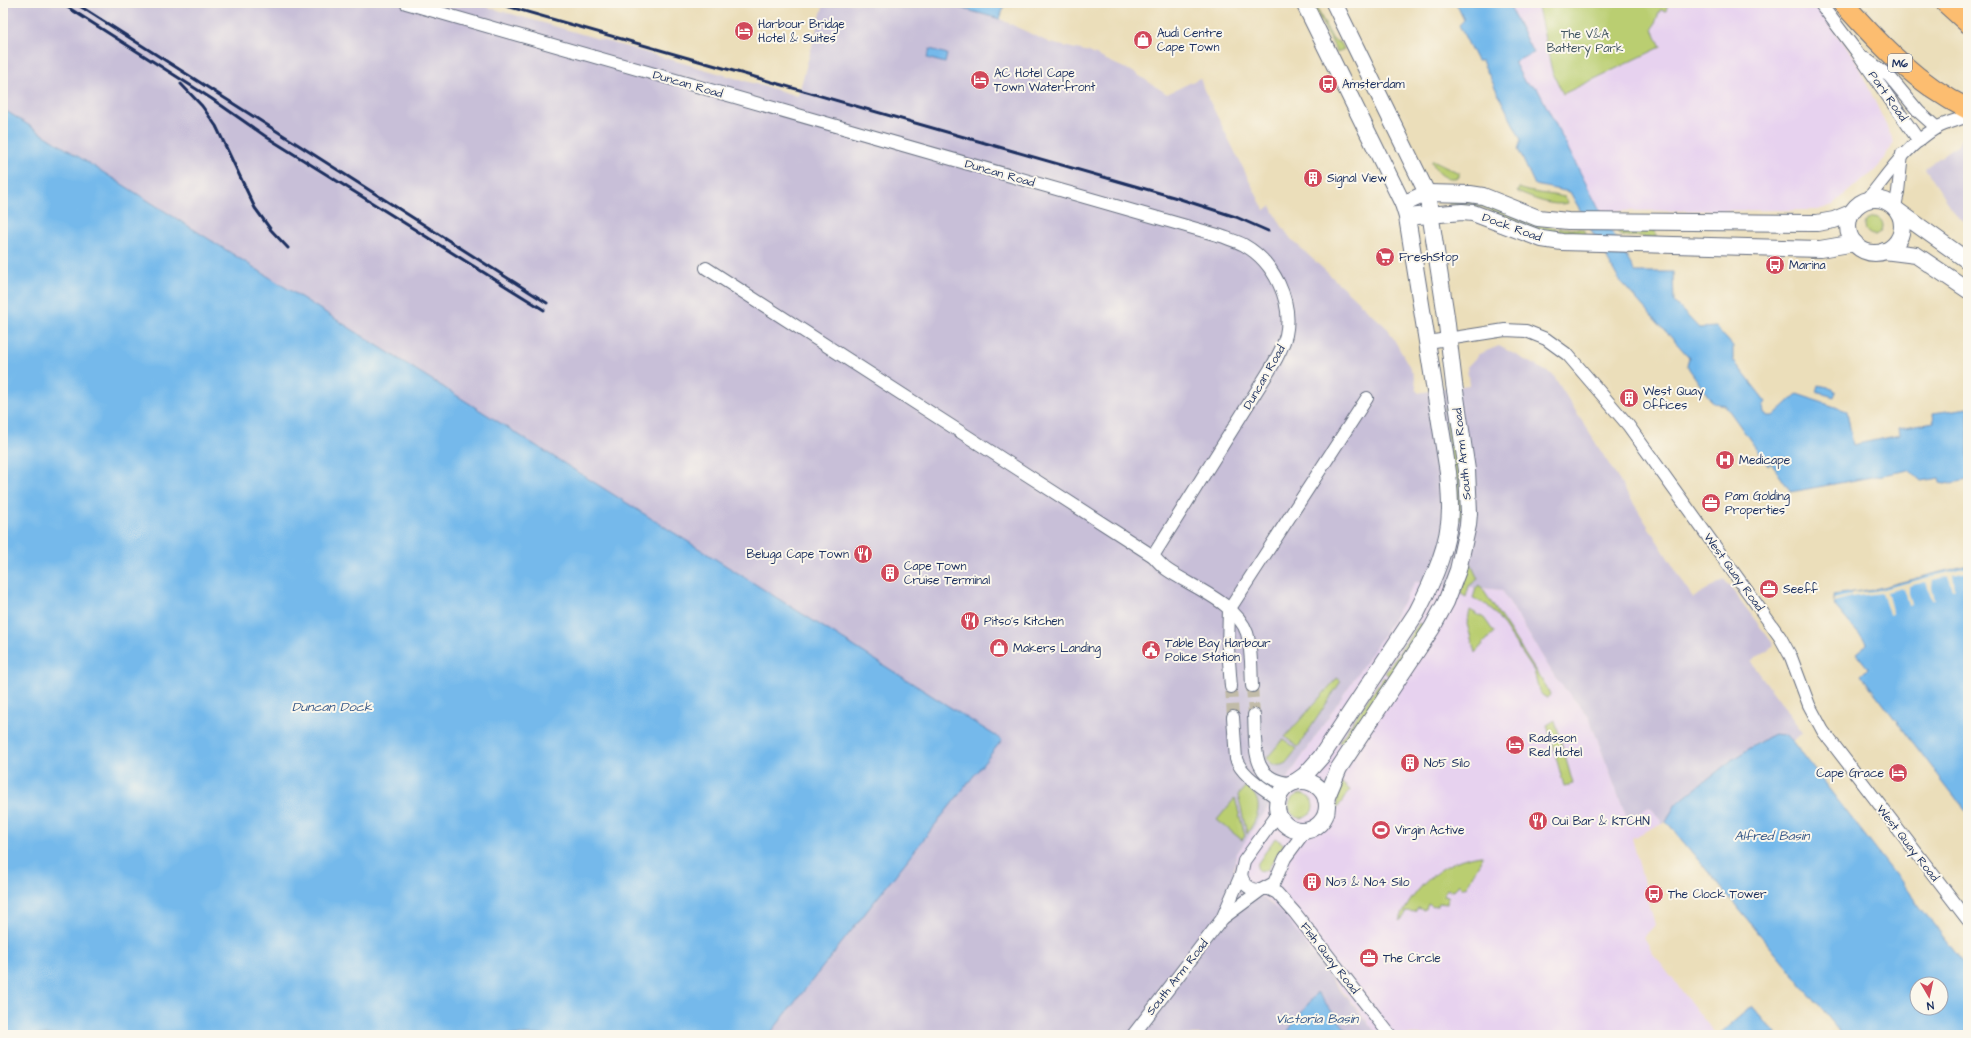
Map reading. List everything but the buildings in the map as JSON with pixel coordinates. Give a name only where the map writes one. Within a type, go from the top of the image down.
[{"type":"main road","name":"M6","points":[[1843,3],[1882,47],[1918,78],[1968,109]]},
{"type":"main road","points":[[1946,3],[1968,23]]},
{"type":"street","name":"Duncan Road","points":[[406,3],[1221,236],[1244,245],[1256,254],[1273,273],[1285,299],[1287,321],[1284,344],[1271,368],[1153,556]]},
{"type":"street","points":[[1304,3],[1405,210],[1427,193],[1334,3]]},
{"type":"street","name":"Port Road","points":[[1820,3],[1857,52],[1918,141]]},
{"type":"street","points":[[1962,3],[1968,8]]},
{"type":"street","name":"Port Road","points":[[1857,52],[1889,76],[1919,112],[1937,128]]},
{"type":"street","points":[[1867,200],[1902,154],[1937,128],[1968,116]]},
{"type":"street","points":[[1884,251],[1893,246],[1901,234],[1902,220],[1896,209],[1902,154]]},
{"type":"street","name":"Dock Road","points":[[1427,193],[1482,196],[1538,218],[1568,221],[1817,224],[1834,220],[1852,213]]},
{"type":"street","name":"South Arm Road","points":[[1326,799],[1339,768],[1432,628],[1446,602],[1458,570],[1468,525],[1467,470],[1427,193]]},
{"type":"street","points":[[1968,260],[1886,201],[1877,199],[1867,200],[1861,203],[1852,213],[1848,229],[1855,243],[1862,249],[1870,252],[1884,251],[1916,255],[1968,290]]},
{"type":"street","name":"Dock Road","points":[[1405,210],[1431,215],[1462,212],[1473,213],[1542,239],[1588,243],[1820,249],[1855,243]]},
{"type":"street","name":"South Arm Road","points":[[1293,783],[1305,775],[1321,757],[1417,612],[1429,590],[1447,532],[1450,510],[1448,472],[1428,342],[1405,210]]},
{"type":"street","points":[[706,268],[1153,556],[1165,568],[1229,610],[1238,618],[1246,632],[1252,686]]},
{"type":"street","name":"West Quay Road","points":[[1428,342],[1505,330],[1526,331],[1536,334],[1556,344],[1572,359],[1628,425],[1742,582],[1787,648],[1809,705],[1822,731],[1968,920]]},
{"type":"street","points":[[1231,687],[1228,648],[1229,610],[1367,398]]},
{"type":"street","points":[[1233,717],[1236,759],[1238,764],[1278,806],[1288,827],[1305,831],[1312,829],[1322,820],[1325,813],[1326,799],[1316,786],[1303,781],[1293,783],[1276,781],[1260,767],[1257,755],[1254,715]]},
{"type":"street","points":[[1278,806],[1282,791],[1293,783]]},
{"type":"street","name":"South Arm Road","points":[[1133,1035],[1222,919],[1241,875],[1244,861],[1278,806]]},
{"type":"street","name":"South Arm Road","points":[[1222,919],[1274,883],[1285,858],[1305,831]]},
{"type":"street","name":"Fish Quay Road","points":[[1241,875],[1247,886],[1254,890],[1269,889],[1277,893],[1295,913],[1390,1035]]},
{"type":"shaded area","points":[[3,3],[473,3],[798,96],[824,3],[942,3],[1000,19],[1050,43],[1089,52],[1135,73],[1167,94],[1200,78],[1204,90],[1264,210],[1271,206],[1281,225],[1291,239],[1388,329],[1413,373],[1418,393],[1469,385],[1467,367],[1479,354],[1499,346],[1553,375],[1693,598],[1724,579],[1774,645],[1751,662],[1803,733],[1792,741],[1784,735],[1766,738],[1757,743],[1733,759],[1676,804],[1666,821],[1663,823],[1649,807],[1635,815],[1626,816],[1589,717],[1555,677],[1502,590],[1415,582],[1384,634],[1236,855],[1234,871],[1240,889],[1254,897],[1262,897],[1283,914],[1336,985],[1378,1035],[1350,1035],[1317,993],[1285,1035],[769,1035],[1001,740],[3,109]]},
{"type":"shaded area","points":[[1508,3],[1813,3],[1853,55],[1894,142],[1879,166],[1871,174],[1859,182],[1833,205],[1818,210],[1600,211],[1537,88],[1525,83],[1514,62],[1533,52]]},
{"type":"shaded area","points":[[1968,136],[1968,225],[1955,213],[1925,168],[1960,143],[1961,139]]},
{"type":"shaded area","points":[[1415,582],[1502,590],[1555,677],[1589,717],[1626,816],[1635,815],[1649,807],[1663,823],[1632,838],[1655,925],[1644,937],[1654,955],[1716,1035],[1378,1035],[1272,904],[1262,897],[1249,895],[1240,889],[1235,878],[1236,855],[1384,634]]},
{"type":"green space","points":[[1312,3],[1314,3],[1333,40],[1341,43],[1344,49],[1337,52]]},
{"type":"green space","name":"The V&A Battery Park","points":[[1537,3],[1668,3],[1666,11],[1660,10],[1653,29],[1661,47],[1563,94],[1552,71]]},
{"type":"green space","points":[[1433,160],[1459,173],[1459,177],[1450,178],[1442,176],[1434,166],[1432,162]]},
{"type":"green space","points":[[1519,188],[1527,191],[1565,197],[1568,203],[1555,204],[1542,201],[1517,192]]},
{"type":"green space","points":[[1449,201],[1488,206],[1530,222],[1556,228],[1555,234],[1523,225],[1482,207],[1449,204]]},
{"type":"green space","points":[[1870,217],[1878,217],[1883,222],[1881,233],[1878,235],[1870,235],[1865,230],[1865,222]]},
{"type":"green space","points":[[1559,228],[1583,229],[1586,236],[1559,235]]},
{"type":"green space","points":[[1618,230],[1655,230],[1656,237],[1621,236]]},
{"type":"green space","points":[[1447,406],[1451,408],[1462,494],[1461,519],[1456,523],[1445,408]]},
{"type":"green space","points":[[1471,564],[1478,579],[1469,586],[1466,597],[1461,594],[1461,591],[1469,565]]},
{"type":"green space","points":[[1480,585],[1548,690],[1550,694],[1548,698],[1543,696],[1539,691],[1534,671],[1498,617],[1487,605],[1473,598],[1476,588]]},
{"type":"green space","points":[[1470,610],[1484,618],[1494,632],[1475,653],[1467,624]]},
{"type":"green space","points":[[1419,623],[1425,626],[1391,677],[1385,673]]},
{"type":"green space","points":[[1383,677],[1388,680],[1344,745],[1339,742]]},
{"type":"green space","points":[[1337,678],[1341,681],[1298,747],[1285,737]]},
{"type":"green space","points":[[1555,720],[1573,784],[1564,786],[1547,725]]},
{"type":"green space","points":[[1283,739],[1297,749],[1285,764],[1274,765],[1267,758]]},
{"type":"green space","points":[[1342,783],[1350,790],[1336,810],[1337,799]]},
{"type":"green space","points":[[1246,786],[1256,797],[1258,803],[1255,821],[1247,834],[1238,795]]},
{"type":"green space","points":[[1301,794],[1309,798],[1313,806],[1309,814],[1301,818],[1293,814],[1289,806],[1293,798]]},
{"type":"green space","points":[[1235,798],[1245,836],[1242,840],[1217,820]]},
{"type":"green space","points":[[1275,838],[1284,844],[1268,869],[1261,872],[1257,868],[1258,863]]},
{"type":"green space","points":[[1482,855],[1483,857],[1466,887],[1462,888],[1459,884],[1455,890],[1452,891],[1447,889],[1443,896],[1448,897],[1447,904],[1439,903],[1437,906],[1433,907],[1428,904],[1426,909],[1423,910],[1418,908],[1415,912],[1407,911],[1403,918],[1399,921],[1413,896],[1432,876],[1455,862]]},
{"type":"water","points":[[942,3],[1005,3],[1000,19]]},
{"type":"water","points":[[1456,3],[1508,3],[1533,53],[1514,62],[1525,83],[1537,88],[1600,211],[1635,272],[1673,272],[1674,302],[1699,328],[1716,327],[1733,346],[1733,360],[1766,402],[1763,406],[1764,414],[1773,416],[1797,394],[1847,411],[1853,445],[1900,435],[1899,428],[1934,422],[1933,413],[1968,408],[1968,480],[1946,484],[1940,483],[1939,478],[1921,481],[1909,470],[1791,492],[1771,463],[1768,465],[1725,405],[1713,403],[1687,366],[1689,357],[1619,280],[1570,192],[1535,185],[1518,149],[1521,140],[1482,61],[1477,61],[1459,25],[1464,20]]},
{"type":"water","points":[[930,49],[947,54],[945,63],[927,58]]},
{"type":"water","name":"Duncan Dock","points":[[3,109],[1002,740],[769,1035],[3,1035]]},
{"type":"water","points":[[1818,385],[1828,387],[1836,392],[1834,397],[1816,392]]},
{"type":"water","points":[[1968,565],[1968,814],[1861,675],[1868,668],[1856,653],[1867,644],[1835,606],[1833,595],[1875,589]]},
{"type":"water","name":"Alfred Basin","points":[[1774,734],[1784,735],[1792,741],[1968,969],[1968,1035],[1843,1035],[1666,821],[1676,804],[1733,759]]},
{"type":"water","name":"Victoria Basin","points":[[1317,992],[1350,1035],[1285,1035]]},
{"type":"water","points":[[1752,1006],[1777,1035],[1718,1035]]},
{"type":"pier","points":[[1968,567],[1968,573],[1953,575],[1955,589],[1953,590],[1948,576],[1933,580],[1932,587],[1935,600],[1932,600],[1926,582],[1909,586],[1912,605],[1909,606],[1906,594],[1902,588],[1887,592],[1893,614],[1889,615],[1882,593],[1851,597],[1834,602],[1834,599],[1851,595],[1851,593],[1875,591]]},
{"type":"tunnel","points":[[1252,686],[1254,715]]},
{"type":"tunnel","points":[[1231,687],[1233,717]]},
{"type":"railway","points":[[61,3],[212,99],[268,138],[544,310]]},
{"type":"railway","points":[[75,3],[547,303]]},
{"type":"railway","points":[[496,3],[1177,198],[1236,217],[1268,231]]},
{"type":"railway","points":[[181,84],[202,106],[216,126],[255,208],[271,230],[288,248]]},
{"type":"place","name":"Harbour Bridge Hotel & Suites","points":[[744,31]]},
{"type":"place","name":"Audi Centre Cape Town","points":[[1143,40]]},
{"type":"place","name":"AC Hotel Cape Town Waterfront","points":[[980,80]]},
{"type":"place","name":"Amsterdam","points":[[1328,84]]},
{"type":"place","name":"Signal View","points":[[1313,178]]},
{"type":"place","name":"FreshStop","points":[[1385,257]]},
{"type":"place","name":"Marina","points":[[1775,265]]},
{"type":"place","name":"West Quay Offices","points":[[1629,398]]},
{"type":"place","name":"Medicape","points":[[1725,460]]},
{"type":"place","name":"Pam Golding Properties","points":[[1711,503]]},
{"type":"place","name":"Beluga Cape Town","points":[[863,554]]},
{"type":"place","name":"Cape Town Cruise Terminal","points":[[890,573]]},
{"type":"place","name":"Seeff","points":[[1769,589]]},
{"type":"place","name":"Pitso's Kitchen","points":[[970,621]]},
{"type":"place","name":"Makers Landing","points":[[999,648]]},
{"type":"place","name":"Table Bay Harbour Police Station","points":[[1151,650]]},
{"type":"place","name":"Radisson Red Hotel","points":[[1515,745]]},
{"type":"place","name":"No5 Silo","points":[[1410,763]]},
{"type":"place","name":"Cape Grace","points":[[1898,773]]},
{"type":"place","name":"Oui Bar & KTCHN","points":[[1538,821]]},
{"type":"place","name":"Virgin Active","points":[[1381,830]]},
{"type":"place","name":"No3 & No4 Silo","points":[[1312,882]]},
{"type":"place","name":"The Clock Tower","points":[[1654,894]]},
{"type":"place","name":"The Circle","points":[[1369,958]]}]
